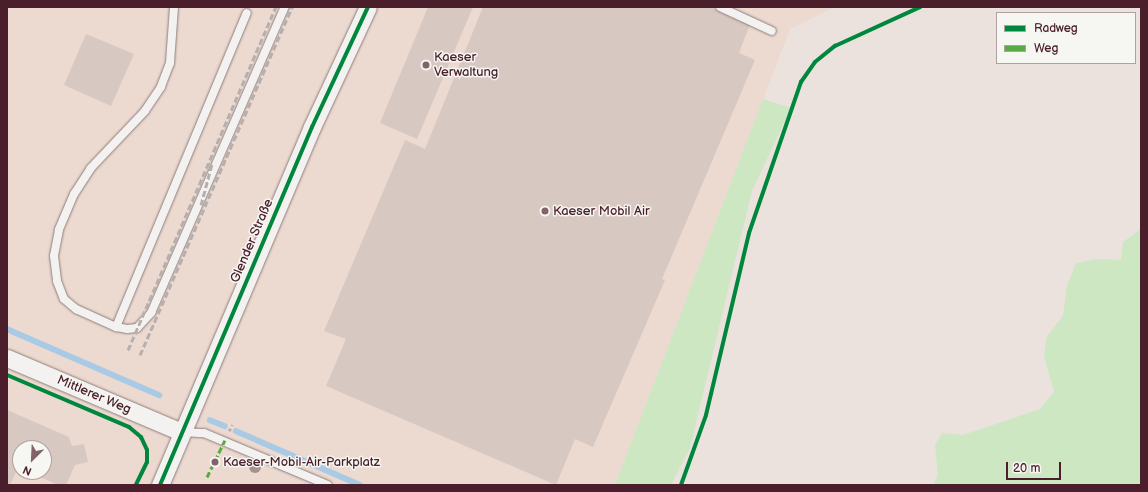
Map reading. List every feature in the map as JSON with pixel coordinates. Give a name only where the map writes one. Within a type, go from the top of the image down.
[{"type":"street","name":"Glender Straße","points":[[160,485],[181,432],[337,72],[368,7]]},
{"type":"street","name":"Mittlerer Weg","points":[[7,358],[181,432]]},
{"type":"lane","points":[[174,7],[170,63],[161,87],[145,111],[92,168],[74,194],[59,230],[55,250],[57,281],[64,299],[76,309],[116,327],[137,328],[151,314],[285,7]]},
{"type":"lane","points":[[720,7],[772,31]]},
{"type":"lane","points":[[116,327],[247,13]]},
{"type":"lane","points":[[181,432],[204,433],[328,485]]},
{"type":"path","points":[[133,430],[141,437],[147,450],[147,462],[136,485]]},
{"type":"shaded area","points":[[7,7],[834,7],[790,29],[615,485],[7,485]]},
{"type":"green space","points":[[763,99],[791,108],[752,191],[690,448],[671,485],[615,485]]},
{"type":"green space","points":[[1141,229],[1141,485],[933,485],[938,475],[935,445],[942,433],[963,435],[1040,409],[1054,392],[1044,356],[1047,336],[1063,316],[1067,285],[1076,263],[1097,259],[1121,260],[1123,242]]},
{"type":"building","name":"Kaeser Verwaltung","points":[[428,7],[473,7],[417,139],[380,123]]},
{"type":"building","name":"Kaeser Mobil Air","points":[[483,7],[711,7],[750,24],[739,53],[755,60],[662,279],[665,280],[593,447],[575,439],[556,485],[326,386],[346,339],[324,331],[405,140],[425,149]]},
{"type":"building","points":[[86,34],[134,54],[111,106],[64,85]]},
{"type":"building","points":[[7,410],[69,437],[72,446],[84,444],[88,462],[75,465],[66,485],[58,485],[47,480],[52,480],[52,440],[12,440],[12,480],[10,485],[7,485]]},
{"type":"waterway","points":[[7,329],[159,395]]},
{"type":"waterway","points":[[210,420],[225,426]]},
{"type":"waterway","points":[[236,431],[360,485]]},
{"type":"railway","points":[[128,350],[276,7]]},
{"type":"railway","points":[[140,355],[292,7]]},
{"type":"railway","points":[[201,205],[212,164]]},
{"type":"marked path","points":[[207,477],[225,440]]},
{"type":"cycle path","points":[[160,485],[312,127],[368,7]]},
{"type":"cycle path","points":[[681,485],[706,415],[749,233],[801,82],[815,62],[835,46],[920,7]]},
{"type":"cycle path","points":[[7,375],[129,427],[141,437],[147,450],[147,462],[136,485]]},
{"type":"place","name":"Kaeser Verwaltung","points":[[426,65]]},
{"type":"place","name":"Kaeser Mobil Air","points":[[545,211]]},
{"type":"place","name":"Kaeser-Mobil-Air-Parkplatz","points":[[215,462]]}]
